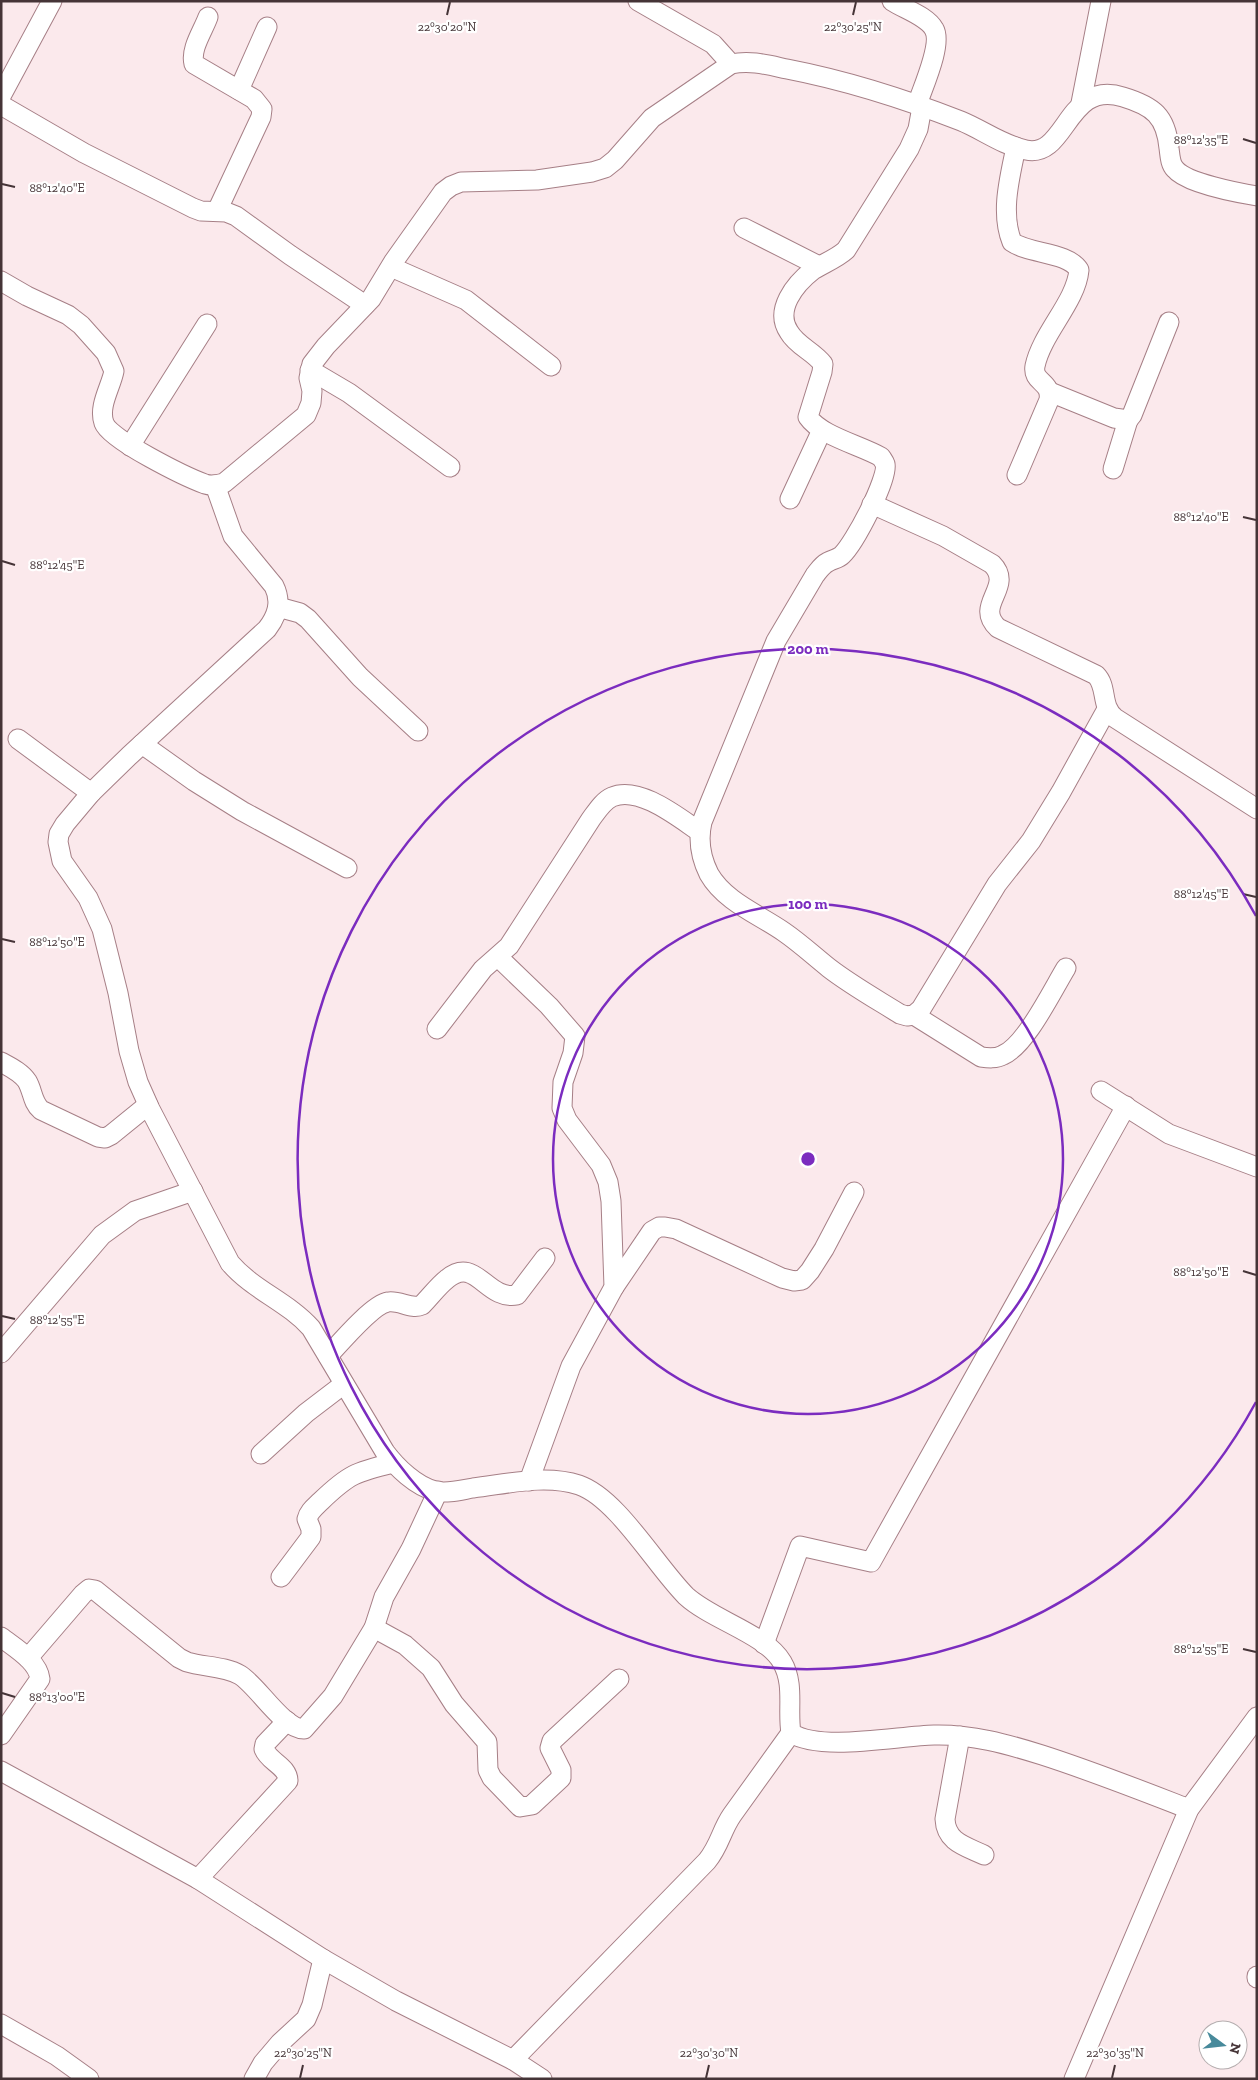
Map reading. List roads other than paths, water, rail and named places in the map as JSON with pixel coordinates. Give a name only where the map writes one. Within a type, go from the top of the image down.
[{"type":"street","points":[[1,96],[52,1]]},
{"type":"street","points":[[638,1],[713,44],[731,64]]},
{"type":"street","points":[[892,1],[925,20],[935,29],[937,40],[920,106],[918,129],[909,149],[846,250],[836,259],[819,266],[801,282],[787,299],[784,308],[787,330],[800,345],[818,358],[822,364],[822,372],[808,417],[822,430],[880,457],[885,464],[883,481],[865,519],[844,554],[822,566],[776,641],[700,832],[703,858],[710,875],[736,901],[784,931],[861,990],[900,1014],[914,1015],[921,1009],[997,884],[1031,841],[1074,770],[1107,709]]},
{"type":"street","points":[[1,281],[27,296],[68,315],[81,325],[106,353],[114,371],[102,412],[104,423],[111,432],[130,446],[160,463],[206,484],[224,483],[306,415],[312,403],[310,370],[326,346],[378,290],[391,267],[443,192],[451,186],[461,182],[537,180],[592,172],[605,168],[615,160],[652,118],[731,64],[746,61],[825,76],[889,94],[962,122],[992,138],[1016,147],[1035,151],[1052,142],[1081,103],[1101,1]]},
{"type":"street","points":[[208,17],[194,50],[192,58],[194,64],[260,103],[262,109],[261,117],[217,211]]},
{"type":"street","points":[[239,90],[267,27]]},
{"type":"street","points":[[1081,103],[1093,97],[1107,94],[1122,96],[1147,106],[1158,113],[1165,125],[1170,158],[1175,169],[1185,177],[1230,191],[1257,196]]},
{"type":"street","points":[[1,105],[84,153],[193,208],[236,216],[364,305]]},
{"type":"street","points":[[1016,147],[1008,189],[1007,210],[1009,235],[1012,242],[1024,248],[1071,262],[1079,270],[1074,287],[1050,331],[1035,366],[1037,378],[1047,386],[1050,392],[1049,400],[1017,475]]},
{"type":"street","points":[[744,228],[819,266]]},
{"type":"street","points":[[391,267],[466,300],[551,366]]},
{"type":"street","points":[[1113,469],[1128,420],[1132,415],[1169,322]]},
{"type":"street","points":[[130,446],[207,324]]},
{"type":"street","points":[[310,370],[349,393],[450,467]]},
{"type":"street","points":[[1050,392],[1114,418],[1128,420]]},
{"type":"street","points":[[790,499],[822,430]]},
{"type":"street","points":[[215,485],[233,536],[279,594],[275,618],[268,630],[91,793],[59,834],[59,853],[62,861],[97,915],[118,993],[128,1051],[148,1105],[230,1263],[246,1280],[303,1319],[328,1356],[393,1463],[422,1487],[438,1491],[453,1491],[529,1480],[565,1482],[581,1486],[600,1496],[613,1508],[674,1583],[688,1597],[703,1609],[764,1644],[782,1663],[789,1678],[791,1733],[728,1821],[720,1843],[707,1861],[513,2060]]},
{"type":"street","points":[[872,504],[943,536],[992,564],[998,570],[1000,583],[990,606],[991,622],[998,628],[1096,675],[1101,680],[1107,709],[1115,718],[1257,809]]},
{"type":"street","points":[[278,607],[300,613],[308,619],[360,677],[418,731]]},
{"type":"street","points":[[18,739],[91,793]]},
{"type":"street","points":[[142,744],[194,781],[242,811],[347,868]]},
{"type":"street","points":[[437,1029],[483,969],[509,946],[591,819],[602,804],[611,797],[626,794],[657,803],[700,832]]},
{"type":"street","points":[[498,957],[553,1010],[575,1036],[573,1053],[563,1082],[562,1108],[566,1120],[601,1165],[608,1182],[611,1201],[614,1286]]},
{"type":"street","points":[[914,1015],[981,1057],[1003,1056],[1016,1046],[1031,1027],[1066,968]]},
{"type":"street","points":[[1,1062],[24,1077],[36,1105],[41,1110],[98,1137],[104,1138],[111,1135],[148,1105]]},
{"type":"street","points":[[1101,1091],[1148,1122],[1177,1138],[1257,1167]]},
{"type":"street","points":[[764,1644],[800,1546],[871,1562],[1126,1106]]},
{"type":"street","points":[[1,1353],[102,1235],[134,1210],[193,1191]]},
{"type":"street","points":[[529,1480],[572,1366],[614,1286],[652,1231],[659,1227],[665,1227],[722,1249],[782,1278],[794,1281],[802,1280],[824,1249],[854,1192]]},
{"type":"street","points":[[328,1356],[355,1327],[380,1305],[388,1302],[397,1302],[413,1307],[422,1305],[447,1278],[465,1271],[471,1273],[498,1293],[505,1296],[517,1295],[545,1258]]},
{"type":"street","points":[[260,1454],[306,1413],[344,1384]]},
{"type":"street","points":[[282,1577],[311,1537],[312,1529],[307,1520],[310,1512],[350,1476],[393,1463]]},
{"type":"street","points":[[28,1658],[83,1594],[89,1589],[96,1590],[179,1658],[187,1662],[239,1675],[287,1721],[300,1729],[304,1729],[333,1696],[374,1628],[384,1597],[411,1549],[438,1491]]},
{"type":"street","points":[[374,1628],[406,1645],[431,1668],[454,1704],[487,1742],[488,1770],[492,1778],[520,1807],[532,1805],[561,1778],[561,1770],[550,1748],[552,1741],[619,1679]]},
{"type":"street","points":[[1,1637],[28,1658],[39,1674],[40,1679],[1,1735]]},
{"type":"street","points":[[1074,2079],[1189,1809],[1257,1717]]},
{"type":"street","points":[[198,1879],[288,1781],[286,1771],[266,1754],[264,1749],[265,1744],[287,1721]]},
{"type":"street","points":[[791,1733],[804,1739],[831,1742],[936,1735],[984,1739],[1076,1766],[1189,1809]]},
{"type":"street","points":[[960,1736],[945,1819],[946,1830],[952,1839],[984,1855]]},
{"type":"street","points":[[1,1771],[198,1879],[323,1959],[396,2001],[513,2060],[542,2079]]},
{"type":"street","points":[[254,2079],[262,2063],[306,2019],[312,2005],[323,1959]]},
{"type":"street","points":[[1,2024],[57,2056],[89,2079]]}]
